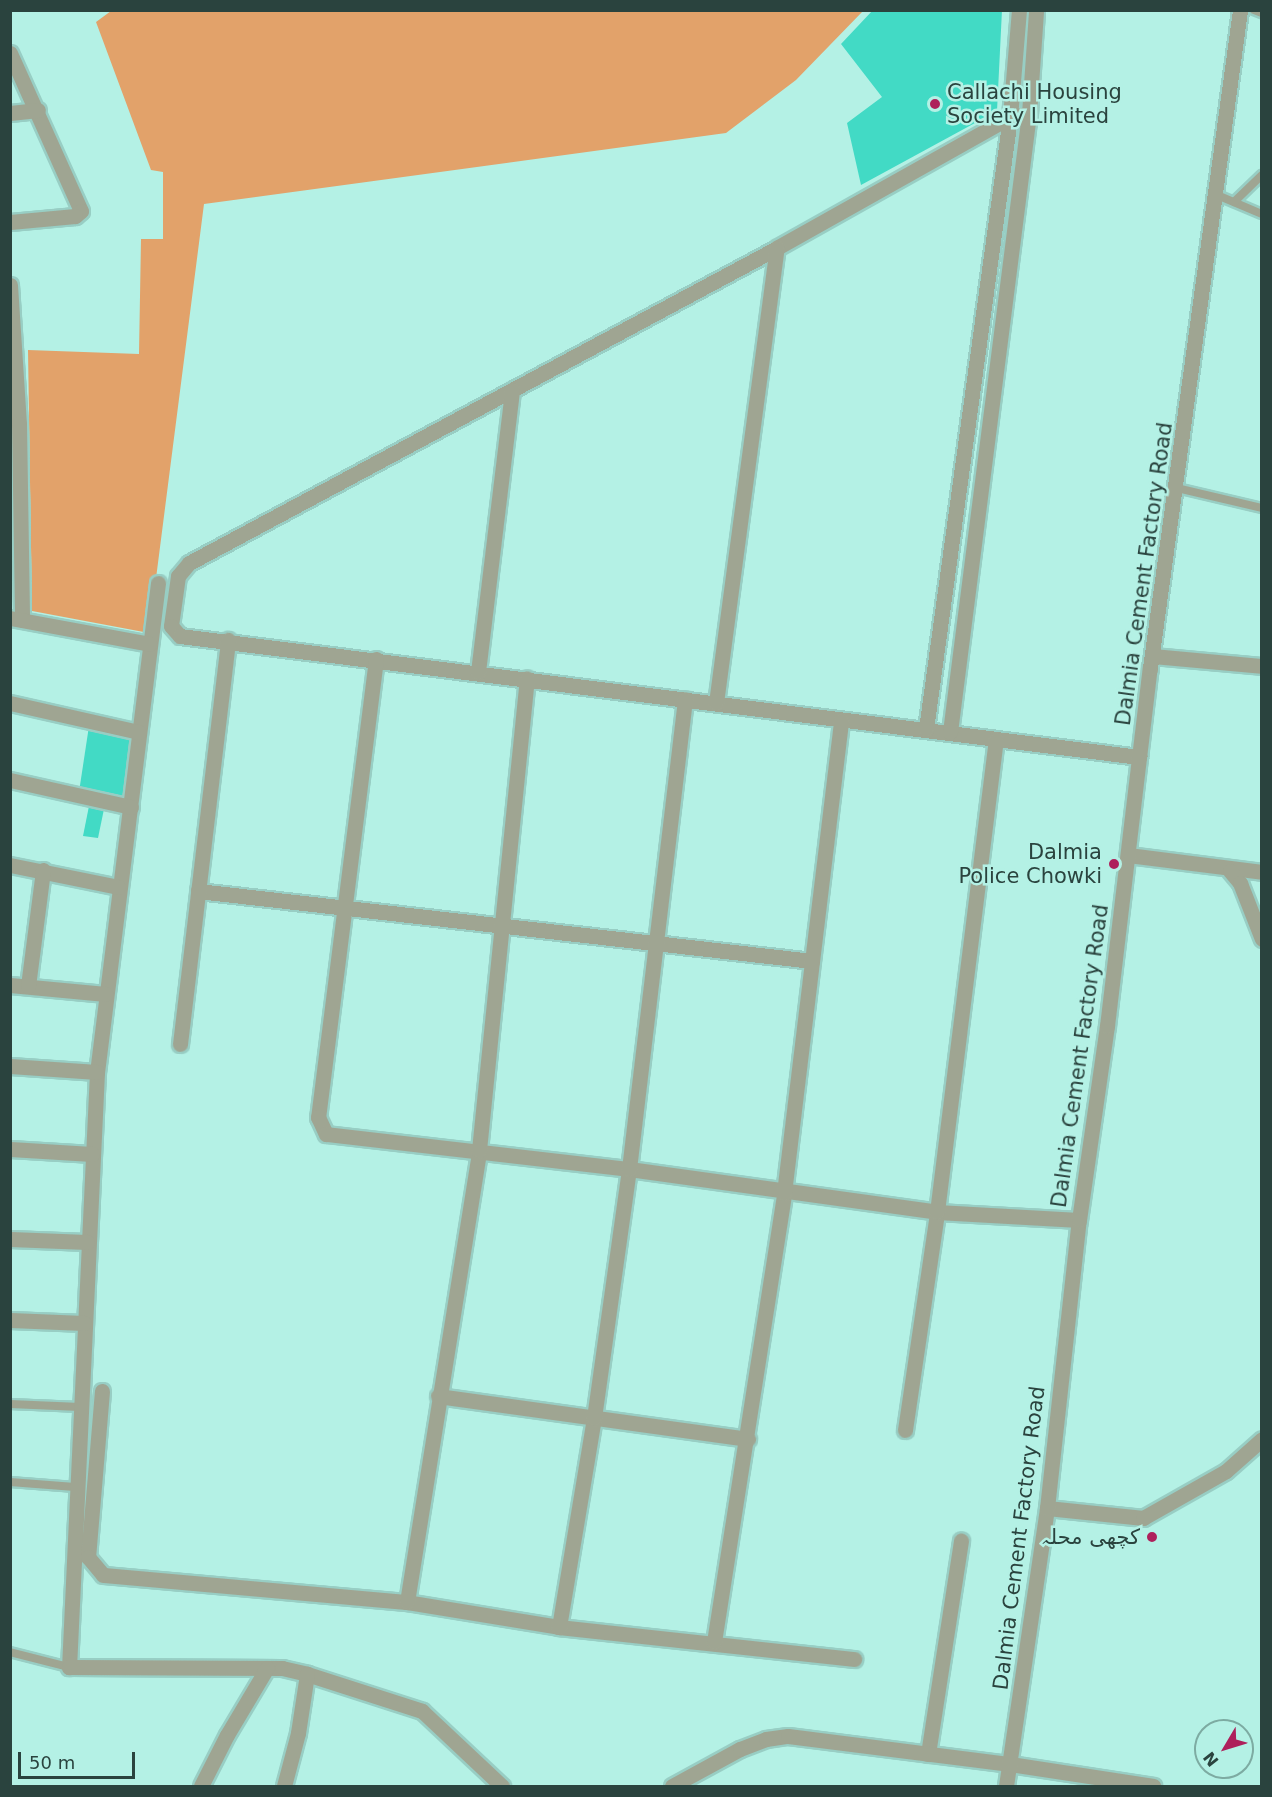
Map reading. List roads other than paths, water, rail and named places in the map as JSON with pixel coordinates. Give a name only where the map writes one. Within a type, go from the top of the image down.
[{"type":"street","points":[[926,729],[1010,117],[1019,10]]},
{"type":"street","points":[[950,732],[1029,114],[1036,10]]},
{"type":"street","name":"Dalmia Cement Factory Road","points":[[1006,1786],[1047,1508],[1078,1220],[1240,10]]},
{"type":"street","points":[[10,53],[38,110],[81,211],[75,216],[10,222]]},
{"type":"street","points":[[10,113],[38,110]]},
{"type":"street","points":[[1029,114],[1010,117],[777,248],[182,567],[171,626],[173,632],[228,640],[1139,757]]},
{"type":"street","points":[[716,703],[777,248]]},
{"type":"street","points":[[10,285],[15,424],[16,619],[150,644]]},
{"type":"street","points":[[478,672],[512,390]]},
{"type":"street","points":[[158,583],[131,807],[118,887],[97,1072],[75,1487],[69,1666],[267,1668],[307,1674],[422,1711],[502,1786]]},
{"type":"street","points":[[180,1044],[228,640]]},
{"type":"street","points":[[938,647],[961,651]]},
{"type":"street","points":[[1152,656],[1262,666]]},
{"type":"street","points":[[376,659],[320,1126],[326,1134],[629,1169],[784,1193],[937,1212],[1078,1220]]},
{"type":"street","points":[[407,1602],[479,1150],[527,678]]},
{"type":"street","points":[[559,1627],[594,1418],[629,1169],[685,699]]},
{"type":"street","points":[[10,703],[139,732]]},
{"type":"street","points":[[714,1642],[748,1439],[784,1193],[841,720]]},
{"type":"street","points":[[905,1430],[937,1212],[996,740]]},
{"type":"street","points":[[10,780],[131,807]]},
{"type":"street","points":[[1128,855],[1230,871],[1262,872]]},
{"type":"street","points":[[10,864],[118,887]]},
{"type":"street","points":[[28,986],[43,870]]},
{"type":"street","points":[[1230,871],[1240,883],[1262,939]]},
{"type":"street","points":[[198,891],[812,961]]},
{"type":"street","points":[[10,985],[106,994]]},
{"type":"street","points":[[10,1066],[97,1072]]},
{"type":"street","points":[[10,1149],[92,1154]]},
{"type":"street","points":[[10,1239],[87,1242]]},
{"type":"street","points":[[10,1320],[84,1323]]},
{"type":"street","points":[[102,1391],[88,1557],[96,1571],[103,1575],[407,1602],[559,1627],[714,1642],[854,1659]]},
{"type":"street","points":[[438,1396],[748,1439]]},
{"type":"street","points":[[1047,1508],[1143,1518],[1226,1471],[1262,1439]]},
{"type":"street","points":[[928,1754],[961,1541]]},
{"type":"street","points":[[201,1786],[227,1735],[267,1668]]},
{"type":"street","points":[[284,1786],[298,1733],[307,1674]]},
{"type":"street","points":[[674,1786],[766,1738],[788,1736],[1010,1764],[1154,1786]]},
{"type":"lane","points":[[1254,10],[1262,13]]},
{"type":"lane","points":[[1233,202],[1262,175]]},
{"type":"lane","points":[[1217,195],[1262,214]]},
{"type":"lane","points":[[1177,488],[1262,508]]},
{"type":"lane","points":[[10,1404],[80,1407]]},
{"type":"lane","points":[[10,1482],[75,1487]]},
{"type":"lane","points":[[10,1652],[69,1666]]},
{"type":"place","name":"Callachi Housing Society Limited","points":[[935,104]]},
{"type":"place","name":"Dalmia Police Chowki","points":[[1114,864]]},
{"type":"place","name":"کچھی محلہ","points":[[1152,1537]]}]
